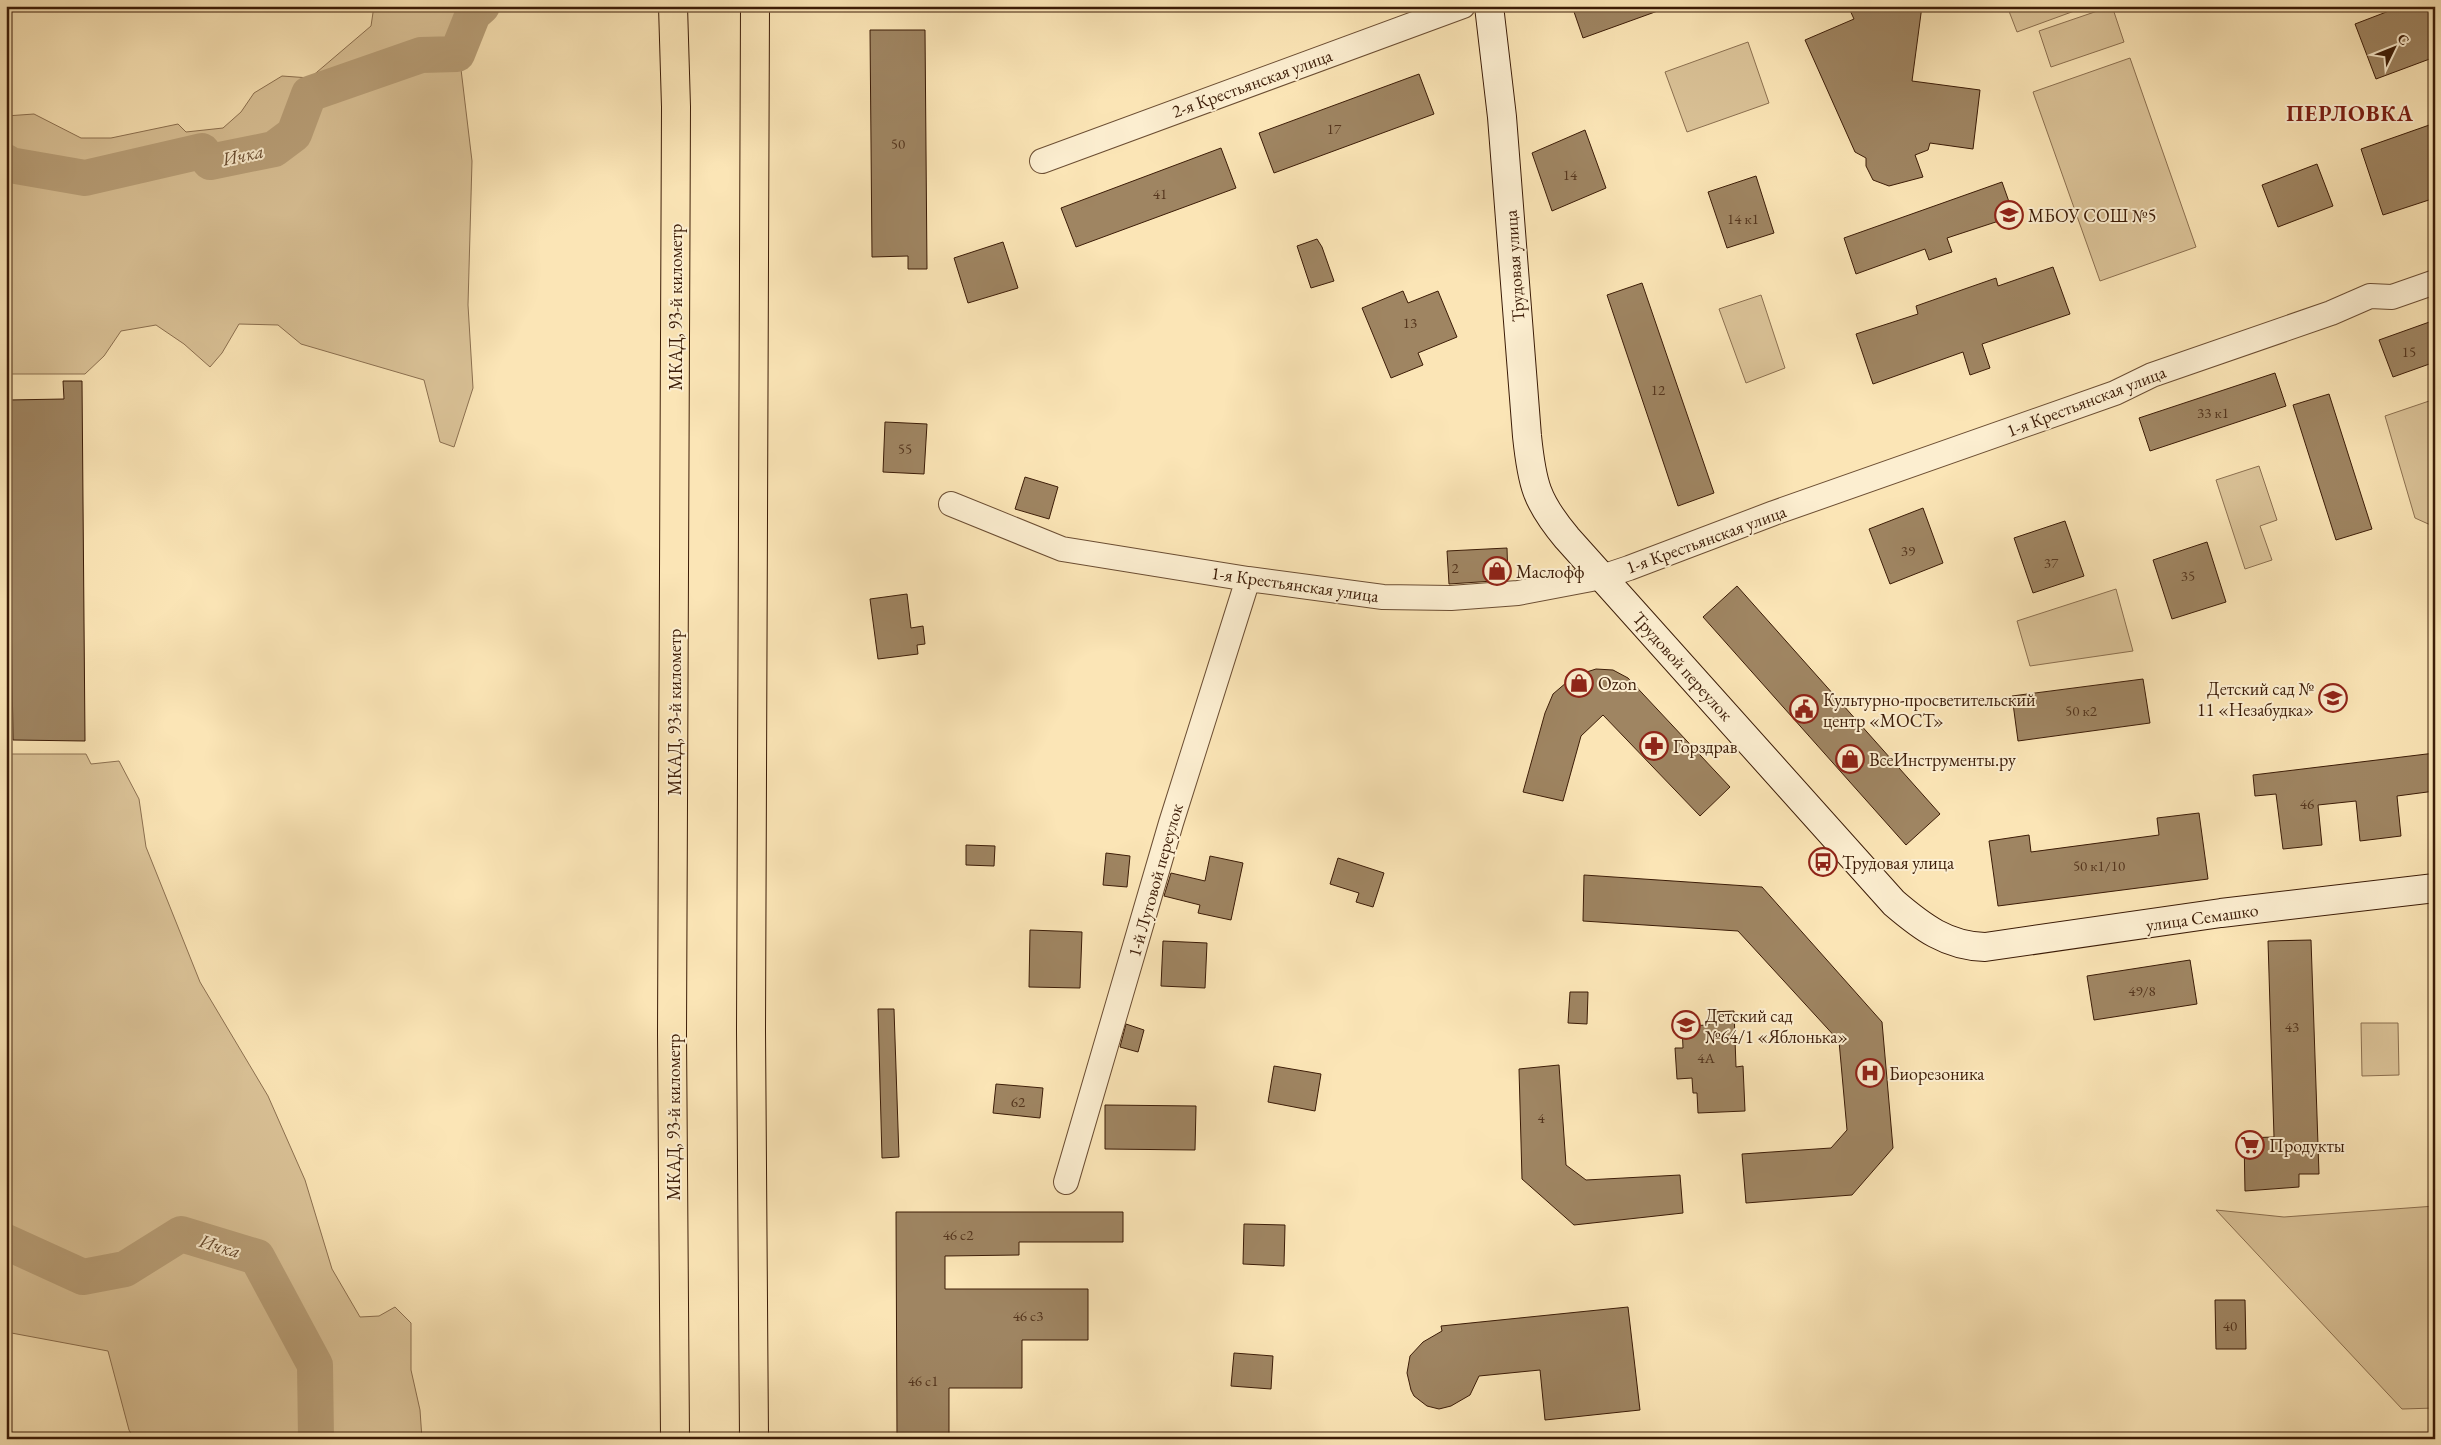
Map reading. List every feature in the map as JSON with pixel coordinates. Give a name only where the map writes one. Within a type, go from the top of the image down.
[{"type":"highway","name":"МКАД, 93-й километр","points":[[673,6],[676,107],[672,1014],[675,1428]]},
{"type":"highway","points":[[754,6],[752,1011],[754,1426]]},
{"type":"main road","name":"Трудовая улица","points":[[1489,6],[1502,117],[1530,472],[1539,498],[1552,520]]},
{"type":"main road","name":"Трудовой переулок","points":[[1552,520],[1894,903],[1922,926],[1946,940],[1969,946]]},
{"type":"main road","name":"улица Семашко","points":[[1969,946],[2013,943],[2221,913],[2435,888]]},
{"type":"street","name":"2-я Крестьянская улица","points":[[1042,160],[1463,6]]},
{"type":"street","name":"1-я Крестьянская улица","points":[[951,504],[1062,549],[1248,579],[1383,596],[1452,598],[1532,591],[1602,577],[1774,513],[2115,393],[2152,376],[2330,313],[2370,296],[2392,297],[2435,282]]},
{"type":"street","name":"1-й Луговой переулок","points":[[1066,1182],[1169,832],[1248,579]]},
{"type":"shaded area","points":[[374,6],[461,6],[460,61],[472,161],[468,305],[473,388],[454,447],[440,442],[424,380],[301,344],[278,325],[239,324],[222,353],[210,367],[184,344],[156,325],[121,331],[104,356],[85,374],[6,374],[6,116],[34,114],[81,138],[111,138],[178,124],[186,132],[223,128],[241,112],[254,93],[282,76],[310,78],[371,26]]},
{"type":"shaded area","points":[[2007,6],[2088,6],[2017,32]]},
{"type":"shaded area","points":[[2112,6],[2124,42],[2051,67],[2039,31]]},
{"type":"shaded area","points":[[1748,42],[1769,103],[1687,132],[1665,72]]},
{"type":"shaded area","points":[[2130,58],[2196,247],[2100,281],[2033,92]]},
{"type":"shaded area","points":[[1761,295],[1785,368],[1746,383],[1719,309]]},
{"type":"shaded area","points":[[2435,399],[2435,527],[2415,518],[2385,416]]},
{"type":"shaded area","points":[[2259,466],[2277,520],[2260,526],[2272,560],[2245,569],[2216,480]]},
{"type":"shaded area","points":[[2116,589],[2133,651],[2030,666],[2017,621]]},
{"type":"shaded area","points":[[6,754],[86,754],[91,764],[119,761],[139,799],[146,847],[200,982],[268,1096],[305,1180],[332,1269],[360,1317],[379,1316],[395,1307],[411,1323],[411,1370],[420,1410],[422,1439],[134,1439],[129,1430],[108,1351],[6,1332]]},
{"type":"shaded area","points":[[2361,1023],[2398,1023],[2399,1075],[2362,1076]]},
{"type":"shaded area","points":[[2435,1206],[2435,1408],[2402,1409],[2216,1210],[2284,1217]]},
{"type":"building","points":[[1572,6],[1666,6],[1666,8],[1583,38]]},
{"type":"building","points":[[1848,6],[1922,6],[1912,81],[1980,90],[1973,149],[1930,143],[1928,150],[1915,155],[1923,177],[1889,186],[1873,180],[1866,166],[1866,158],[1855,152],[1805,40],[1854,19]]},
{"type":"building","points":[[2402,6],[2435,6],[2435,57],[2376,79],[2355,24]]},
{"type":"building","points":[[870,30],[925,30],[927,269],[908,269],[908,256],[872,257]]},
{"type":"building","points":[[1419,74],[1434,114],[1274,173],[1259,133]]},
{"type":"building","points":[[2435,123],[2435,198],[2383,215],[2361,149]]},
{"type":"building","points":[[1585,130],[1606,188],[1552,211],[1532,153]]},
{"type":"building","points":[[1221,148],[1236,188],[1076,247],[1061,208]]},
{"type":"building","points":[[2317,164],[2333,206],[2278,227],[2262,185]]},
{"type":"building","points":[[1756,176],[1774,233],[1727,248],[1708,192]]},
{"type":"building","points":[[2002,182],[2014,216],[1947,238],[1952,252],[1929,260],[1925,249],[1856,274],[1844,238]]},
{"type":"building","points":[[1317,239],[1322,247],[1334,281],[1311,288],[1297,246]]},
{"type":"building","points":[[1003,242],[1018,288],[968,303],[954,258]]},
{"type":"building","points":[[2053,267],[2070,314],[1982,344],[1990,368],[1970,375],[1963,352],[1873,384],[1856,334],[1918,314],[1916,306],[1996,278],[1998,286]]},
{"type":"building","points":[[1642,283],[1714,493],[1678,506],[1607,295]]},
{"type":"building","points":[[1403,291],[1408,303],[1438,291],[1457,337],[1418,353],[1423,365],[1391,378],[1362,308]]},
{"type":"building","points":[[2435,320],[2435,362],[2393,377],[2379,340]]},
{"type":"building","points":[[2275,373],[2286,406],[2150,451],[2139,418]]},
{"type":"building","points":[[63,381],[82,381],[85,741],[13,740],[8,400],[64,399]]},
{"type":"building","points":[[2329,394],[2372,529],[2336,540],[2293,405]]},
{"type":"building","points":[[885,422],[927,424],[924,474],[883,472]]},
{"type":"building","points":[[1025,477],[1058,487],[1049,519],[1015,509]]},
{"type":"building","points":[[1923,508],[1943,563],[1890,584],[1869,529]]},
{"type":"building","points":[[2065,521],[2084,576],[2033,593],[2014,538]]},
{"type":"building","points":[[2207,542],[2226,602],[2172,619],[2153,560]]},
{"type":"building","points":[[1507,548],[1508,580],[1449,584],[1447,551]]},
{"type":"building","points":[[1737,586],[1940,814],[1906,845],[1703,617]]},
{"type":"building","points":[[907,594],[911,628],[923,626],[925,644],[917,645],[918,654],[878,659],[870,599]]},
{"type":"building","points":[[1596,669],[1613,670],[1628,678],[1730,787],[1700,816],[1603,715],[1581,736],[1563,801],[1523,792],[1545,713],[1553,694],[1574,676]]},
{"type":"building","points":[[2143,679],[2150,723],[2018,741],[2012,696]]},
{"type":"building","points":[[2435,753],[2435,791],[2397,796],[2401,836],[2360,841],[2356,801],[2318,805],[2322,845],[2283,849],[2276,794],[2255,796],[2253,775]]},
{"type":"building","points":[[2199,813],[2208,879],[1998,906],[1989,841],[2029,835],[2031,852],[2159,835],[2157,818]]},
{"type":"building","points":[[966,845],[995,846],[994,866],[966,865]]},
{"type":"building","points":[[1106,853],[1130,856],[1127,887],[1103,885]]},
{"type":"building","points":[[1210,856],[1243,863],[1231,920],[1198,913],[1200,905],[1164,896],[1171,873],[1205,881]]},
{"type":"building","points":[[1338,858],[1384,873],[1373,907],[1356,902],[1359,893],[1330,884]]},
{"type":"building","points":[[1584,875],[1762,887],[1882,1022],[1893,1148],[1852,1195],[1746,1203],[1742,1154],[1831,1148],[1847,1130],[1839,1041],[1738,931],[1583,921]]},
{"type":"building","points":[[1030,930],[1082,932],[1080,988],[1029,987]]},
{"type":"building","points":[[2311,940],[2319,1174],[2299,1174],[2299,1187],[2245,1191],[2244,1138],[2274,1137],[2268,941]]},
{"type":"building","points":[[1163,941],[1207,943],[1205,988],[1161,986]]},
{"type":"building","points":[[2190,960],[2197,1004],[2094,1020],[2087,976]]},
{"type":"building","points":[[1570,992],[1588,992],[1587,1024],[1568,1023]]},
{"type":"building","points":[[878,1009],[894,1009],[899,1157],[882,1158]]},
{"type":"building","points":[[1734,1011],[1736,1067],[1743,1066],[1745,1111],[1698,1113],[1697,1093],[1693,1093],[1692,1078],[1677,1079],[1675,1048],[1683,1048],[1682,1026],[1709,1025],[1708,1012]]},
{"type":"building","points":[[1126,1024],[1144,1030],[1138,1052],[1120,1047]]},
{"type":"building","points":[[1559,1065],[1566,1165],[1586,1180],[1680,1175],[1683,1213],[1574,1225],[1522,1179],[1519,1069]]},
{"type":"building","points":[[1274,1066],[1321,1074],[1315,1111],[1268,1102]]},
{"type":"building","points":[[996,1084],[1043,1088],[1040,1118],[993,1113]]},
{"type":"building","points":[[1105,1105],[1196,1106],[1195,1150],[1105,1149]]},
{"type":"building","points":[[896,1212],[1123,1212],[1123,1242],[1019,1242],[1019,1255],[945,1256],[945,1289],[1088,1289],[1088,1340],[1022,1340],[1022,1388],[949,1388],[949,1439],[897,1439]]},
{"type":"building","points":[[1244,1224],[1285,1225],[1284,1266],[1243,1264]]},
{"type":"building","points":[[2215,1300],[2245,1300],[2246,1349],[2216,1349]]},
{"type":"building","points":[[1628,1307],[1640,1410],[1545,1420],[1540,1370],[1479,1376],[1470,1395],[1451,1406],[1439,1409],[1427,1406],[1414,1396],[1411,1390],[1407,1373],[1410,1356],[1423,1342],[1442,1331],[1441,1326]]},
{"type":"building","points":[[1234,1353],[1273,1356],[1271,1389],[1231,1386]]},
{"type":"waterway","name":"Ичка","points":[[6,162],[10,165],[85,178],[202,151],[210,162],[274,149],[294,134],[309,94],[421,55],[457,54],[473,14],[482,6]]},
{"type":"waterway","name":"Ичка","points":[[6,1242],[83,1277],[125,1269],[181,1234],[257,1257],[315,1365],[316,1439]]},
{"type":"place","name":"МБОУ СОШ №5","points":[[2009,215]]},
{"type":"place","name":"Маслофф","points":[[1497,571]]},
{"type":"place","name":"Ozon","points":[[1579,683]]},
{"type":"place","name":"Детский сад № 11 «Незабудка»","points":[[2333,698]]},
{"type":"place","name":"Культурно-просветительский центр «МОСТ»","points":[[1804,709]]},
{"type":"place","name":"Горздрав","points":[[1654,746]]},
{"type":"place","name":"ВсеИнструменты.ру","points":[[1850,759]]},
{"type":"place","name":"Трудовая улица","points":[[1823,862]]},
{"type":"place","name":"Детский сад №64/1 «Яблонька»","points":[[1686,1025]]},
{"type":"place","name":"Биорезоника","points":[[1870,1073]]},
{"type":"place","name":"Продукты","points":[[2250,1145]]},
{"type":"district","name":"ПЕРЛОВКА","points":[[2350,113]]}]
